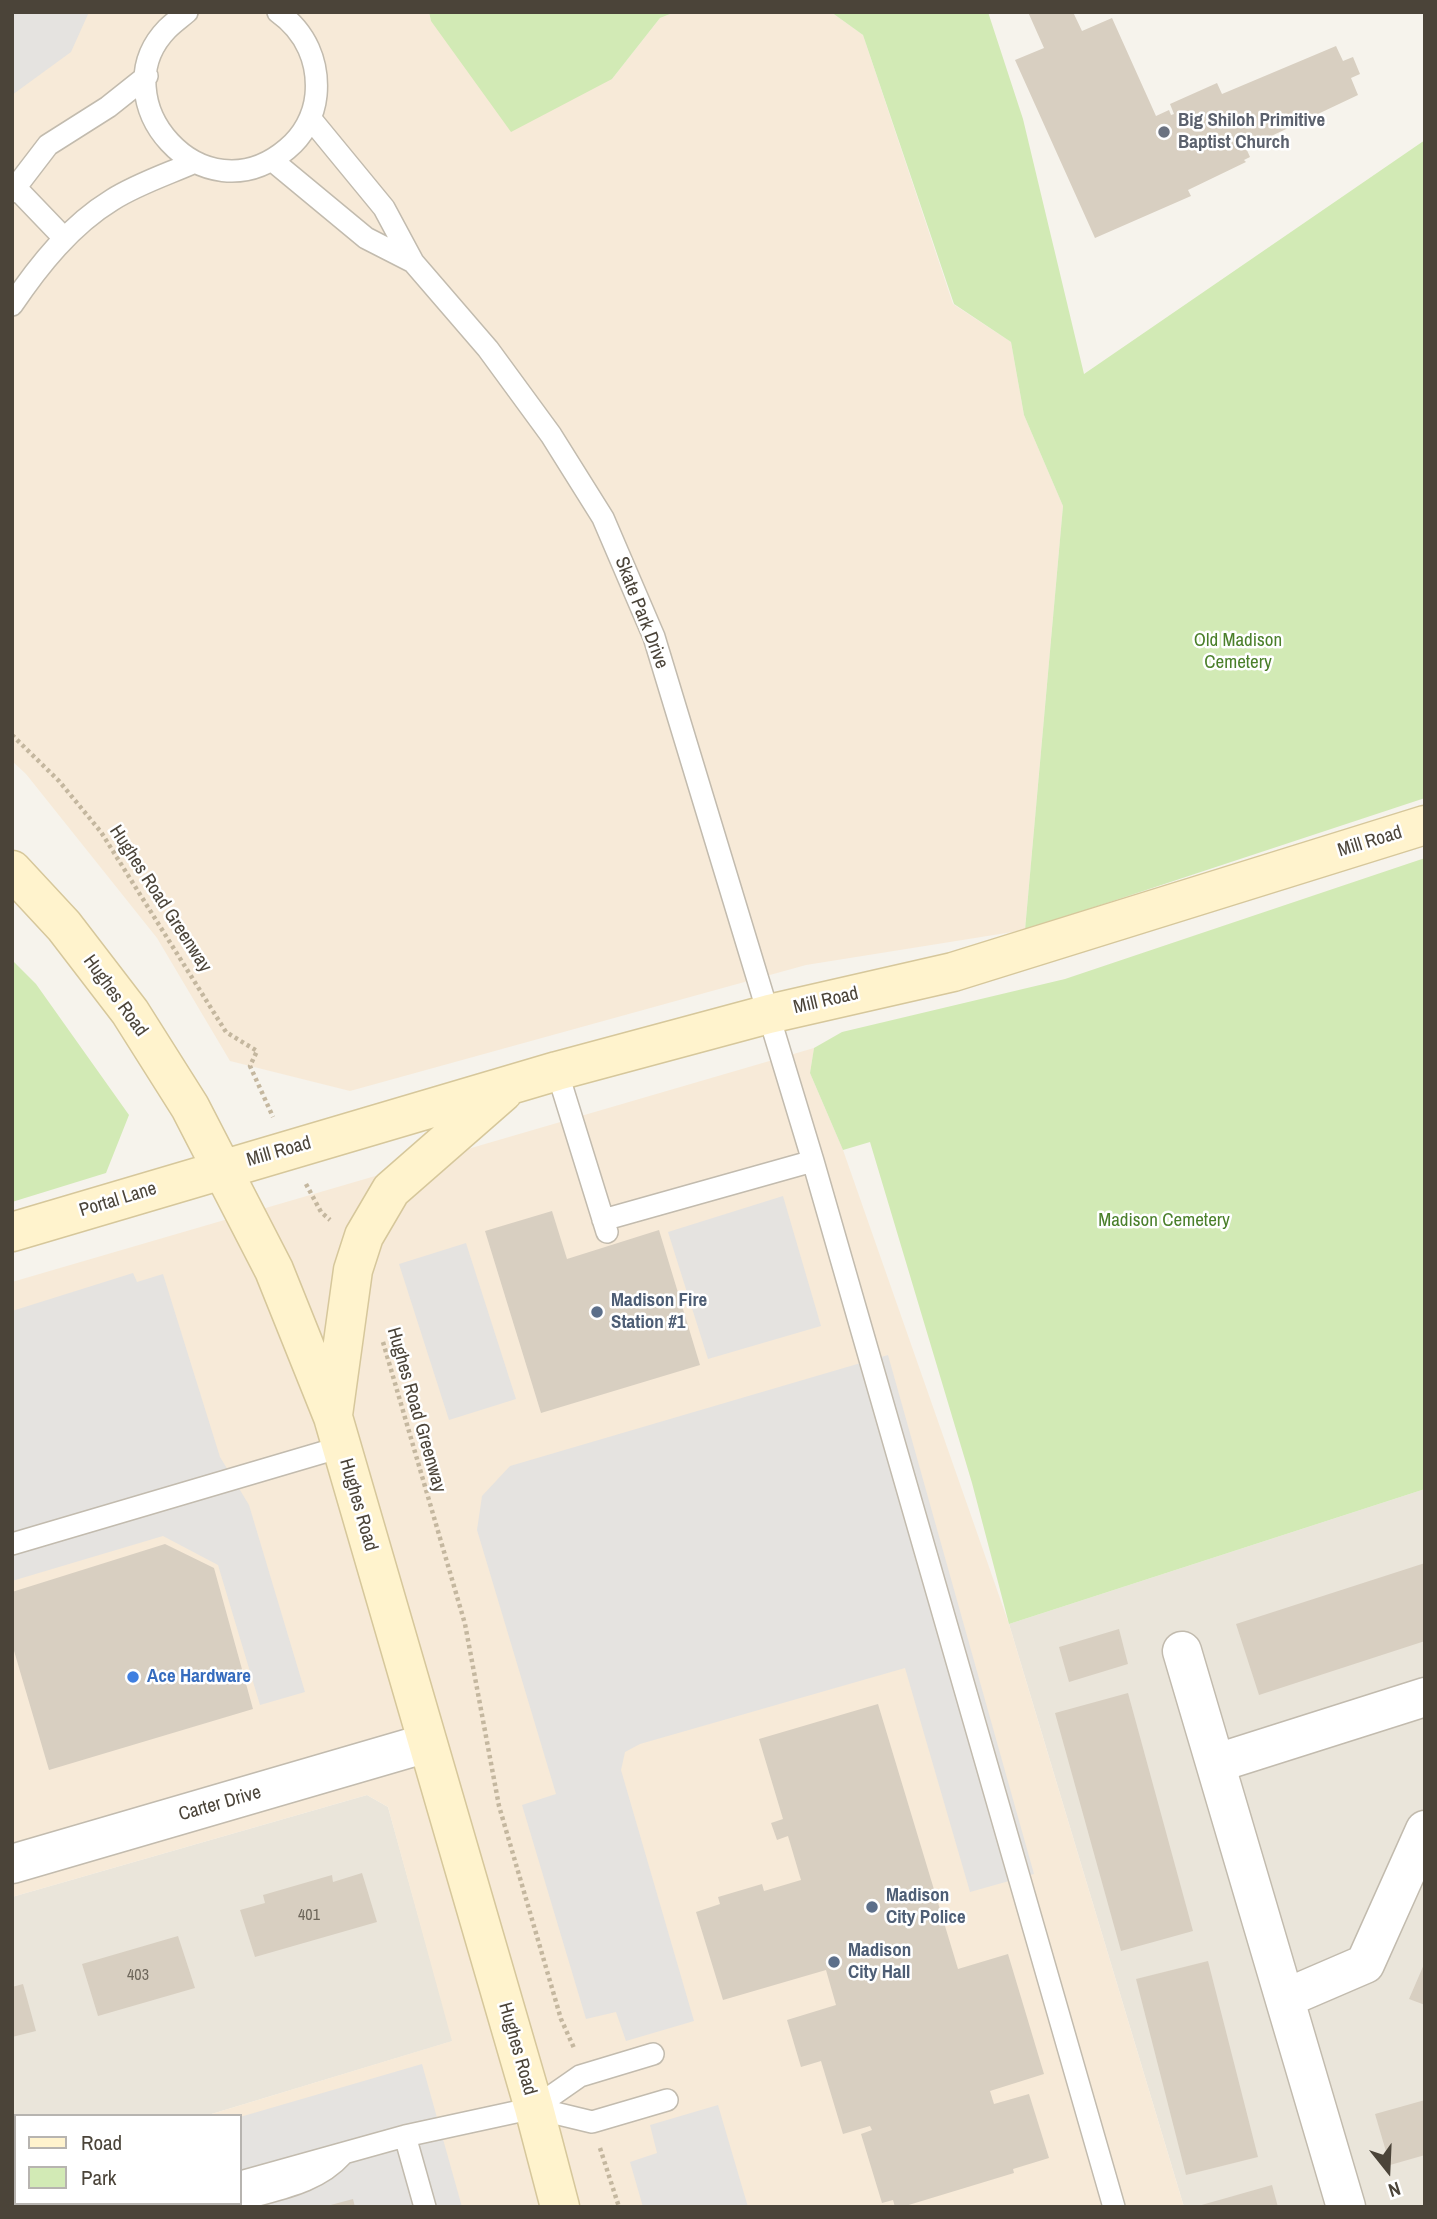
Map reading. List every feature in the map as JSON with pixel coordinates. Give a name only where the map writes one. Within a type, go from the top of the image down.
[{"type":"street","name":"Mill Road","points":[[224,1168],[557,1071],[769,1014],[953,972],[1425,825]]},
{"type":"street","name":"Hughes Road","points":[[12,870],[64,926],[130,1012],[190,1107],[224,1168],[274,1270],[337,1432],[534,2108],[560,2207]]},
{"type":"street","points":[[337,1432],[353,1270],[363,1236],[391,1190],[512,1084]]},
{"type":"street","name":"Portal Lane","points":[[12,1232],[224,1168]]},
{"type":"street","points":[[1182,1651],[1346,2207]]},
{"type":"street","points":[[1217,1763],[1425,1697]]},
{"type":"street","name":"Carter Drive","points":[[12,1864],[427,1743]]},
{"type":"street","points":[[1286,1997],[1364,1964],[1425,1830]]},
{"type":"lane","points":[[187,12],[165,31],[149,61],[146,94],[155,127],[177,152],[195,162],[207,168],[240,171],[273,161],[299,140],[315,110],[318,76],[308,44],[278,12]]},
{"type":"lane","points":[[64,238],[14,190],[48,145],[108,107],[147,76]]},
{"type":"lane","name":"Skate Park Drive","points":[[310,118],[384,208],[413,262],[488,349],[551,435],[603,518],[654,637],[813,1161],[1114,2207]]},
{"type":"lane","name":"Skate Park Drive","points":[[273,161],[366,238],[413,262]]},
{"type":"lane","points":[[12,305],[33,273],[64,238],[111,200],[195,162]]},
{"type":"lane","points":[[557,1071],[605,1226],[813,1161]]},
{"type":"lane","points":[[12,1544],[337,1432]]},
{"type":"lane","points":[[242,2181],[405,2136],[534,2108],[580,2076],[653,2054]]},
{"type":"lane","points":[[534,2108],[592,2122],[667,2100]]},
{"type":"lane","points":[[405,2136],[425,2207]]},
{"type":"lane","points":[[242,2199],[328,2171],[346,2151]]},
{"type":"path","name":"Hughes Road Greenway","points":[[12,735],[59,781],[101,832],[226,1032],[257,1051],[250,1066],[287,1150],[321,1212],[331,1222],[363,1236]]},
{"type":"path","name":"Hughes Road Greenway","points":[[379,1331],[465,1624],[499,1806],[561,2019],[575,2050]]},
{"type":"path","points":[[600,2149],[619,2207]]},
{"type":"shaded area","points":[[12,12],[429,12],[431,21],[612,79],[660,18],[675,12],[831,12],[863,35],[953,304],[1011,342],[1024,415],[1063,506],[1025,930],[806,965],[350,1091],[230,1061],[157,938],[26,774],[12,761]]},
{"type":"shaded area","points":[[12,12],[89,12],[71,52],[12,95]]},
{"type":"shaded area","points":[[814,1048],[810,1073],[843,1150],[1009,1624],[1184,2207],[12,2207],[14,2174],[14,2205],[242,2205],[242,2114],[212,2114],[452,2041],[388,1807],[367,1795],[12,1897],[12,1282]]},
{"type":"shaded area","points":[[783,1196],[821,1326],[708,1359],[668,1232]]},
{"type":"shaded area","points":[[466,1243],[516,1399],[449,1420],[399,1264]]},
{"type":"shaded area","points":[[133,1273],[137,1282],[163,1274],[220,1457],[249,1505],[305,1692],[260,1705],[218,1565],[163,1536],[12,1581],[12,1311]]},
{"type":"shaded area","points":[[888,1355],[1034,1874],[970,1892],[905,1668],[640,1744],[625,1752],[621,1770],[694,2021],[626,2041],[616,2012],[586,2019],[522,1805],[556,1794],[477,1530],[482,1496],[510,1466]]},
{"type":"shaded area","points":[[1425,1489],[1425,2207],[1184,2207],[1009,1624]]},
{"type":"shaded area","points":[[367,1795],[388,1807],[453,2041],[212,2114],[14,2114],[12,2174],[12,1897]]},
{"type":"shaded area","points":[[422,2064],[462,2207],[25,2207],[242,2205],[242,2116]]},
{"type":"shaded area","points":[[718,2105],[748,2207],[643,2207],[630,2162],[657,2153],[650,2125]]},
{"type":"green space","points":[[429,12],[675,12],[660,18],[612,79],[511,132],[431,21]]},
{"type":"green space","name":"Old Madison Cemetery","points":[[831,12],[988,12],[1023,119],[1084,374],[1425,140],[1425,798],[1025,930],[1063,506],[1024,415],[1011,342],[954,304],[863,35]]},
{"type":"green space","name":"Madison Cemetery","points":[[1425,858],[1425,1489],[1009,1624],[972,1483],[870,1142],[843,1150],[810,1073],[814,1048],[842,1032],[1065,979]]},
{"type":"green space","points":[[12,960],[36,984],[129,1115],[106,1173],[12,1202]]},
{"type":"building","name":"Big Shiloh Primitive Baptist Church","points":[[1028,12],[1073,12],[1082,31],[1112,18],[1156,116],[1169,110],[1171,115],[1174,114],[1170,104],[1217,83],[1222,94],[1336,46],[1343,61],[1353,57],[1360,74],[1351,78],[1358,95],[1246,148],[1250,157],[1244,160],[1246,162],[1188,190],[1191,196],[1095,238],[1015,60],[1044,48]]},
{"type":"building","name":"Madison Fire Station #1","points":[[552,1211],[567,1259],[659,1230],[700,1365],[541,1413],[485,1231]]},
{"type":"building","name":"Ace Hardware","points":[[165,1544],[214,1568],[253,1709],[49,1770],[12,1644],[12,1592]]},
{"type":"building","points":[[1425,1563],[1425,1641],[1259,1695],[1236,1624]]},
{"type":"building","points":[[1119,1629],[1128,1664],[1069,1682],[1059,1647]]},
{"type":"building","points":[[1128,1693],[1193,1931],[1121,1951],[1055,1713]]},
{"type":"building","name":"Madison City Hall","points":[[878,1704],[958,1969],[1008,1954],[1044,2074],[990,2091],[994,2104],[1029,2094],[1049,2158],[1013,2169],[1014,2173],[902,2207],[895,2207],[893,2200],[882,2203],[861,2134],[872,2130],[870,2126],[843,2134],[821,2061],[801,2067],[787,2020],[836,2005],[826,1970],[723,2000],[696,1912],[720,1904],[718,1897],[762,1884],[764,1891],[801,1880],[788,1836],[777,1840],[771,1823],[783,1819],[759,1739]]},
{"type":"building","points":[[362,1873],[377,1922],[255,1957],[240,1910],[265,1903],[263,1895],[332,1875],[333,1882]]},
{"type":"building","points":[[178,1936],[195,1988],[98,2016],[82,1964]]},
{"type":"building","points":[[1208,1961],[1258,2157],[1186,2175],[1136,1979]]},
{"type":"building","points":[[1425,1962],[1425,2005],[1409,1999]]},
{"type":"building","points":[[23,1984],[36,2031],[12,2037],[12,1987]]},
{"type":"building","points":[[1425,2100],[1425,2155],[1390,2165],[1375,2114]]},
{"type":"building","points":[[1272,2185],[1278,2207],[1198,2207],[1198,2206]]},
{"type":"building","points":[[353,2199],[355,2207],[327,2207],[327,2206]]},
{"type":"place","name":"Big Shiloh Primitive Baptist Church","points":[[1164,132]]},
{"type":"place","name":"Madison Fire Station #1","points":[[597,1312]]},
{"type":"place","name":"Ace Hardware","points":[[133,1677]]},
{"type":"place","name":"Madison City Police","points":[[872,1907]]},
{"type":"place","name":"Madison City Hall","points":[[834,1962]]}]
